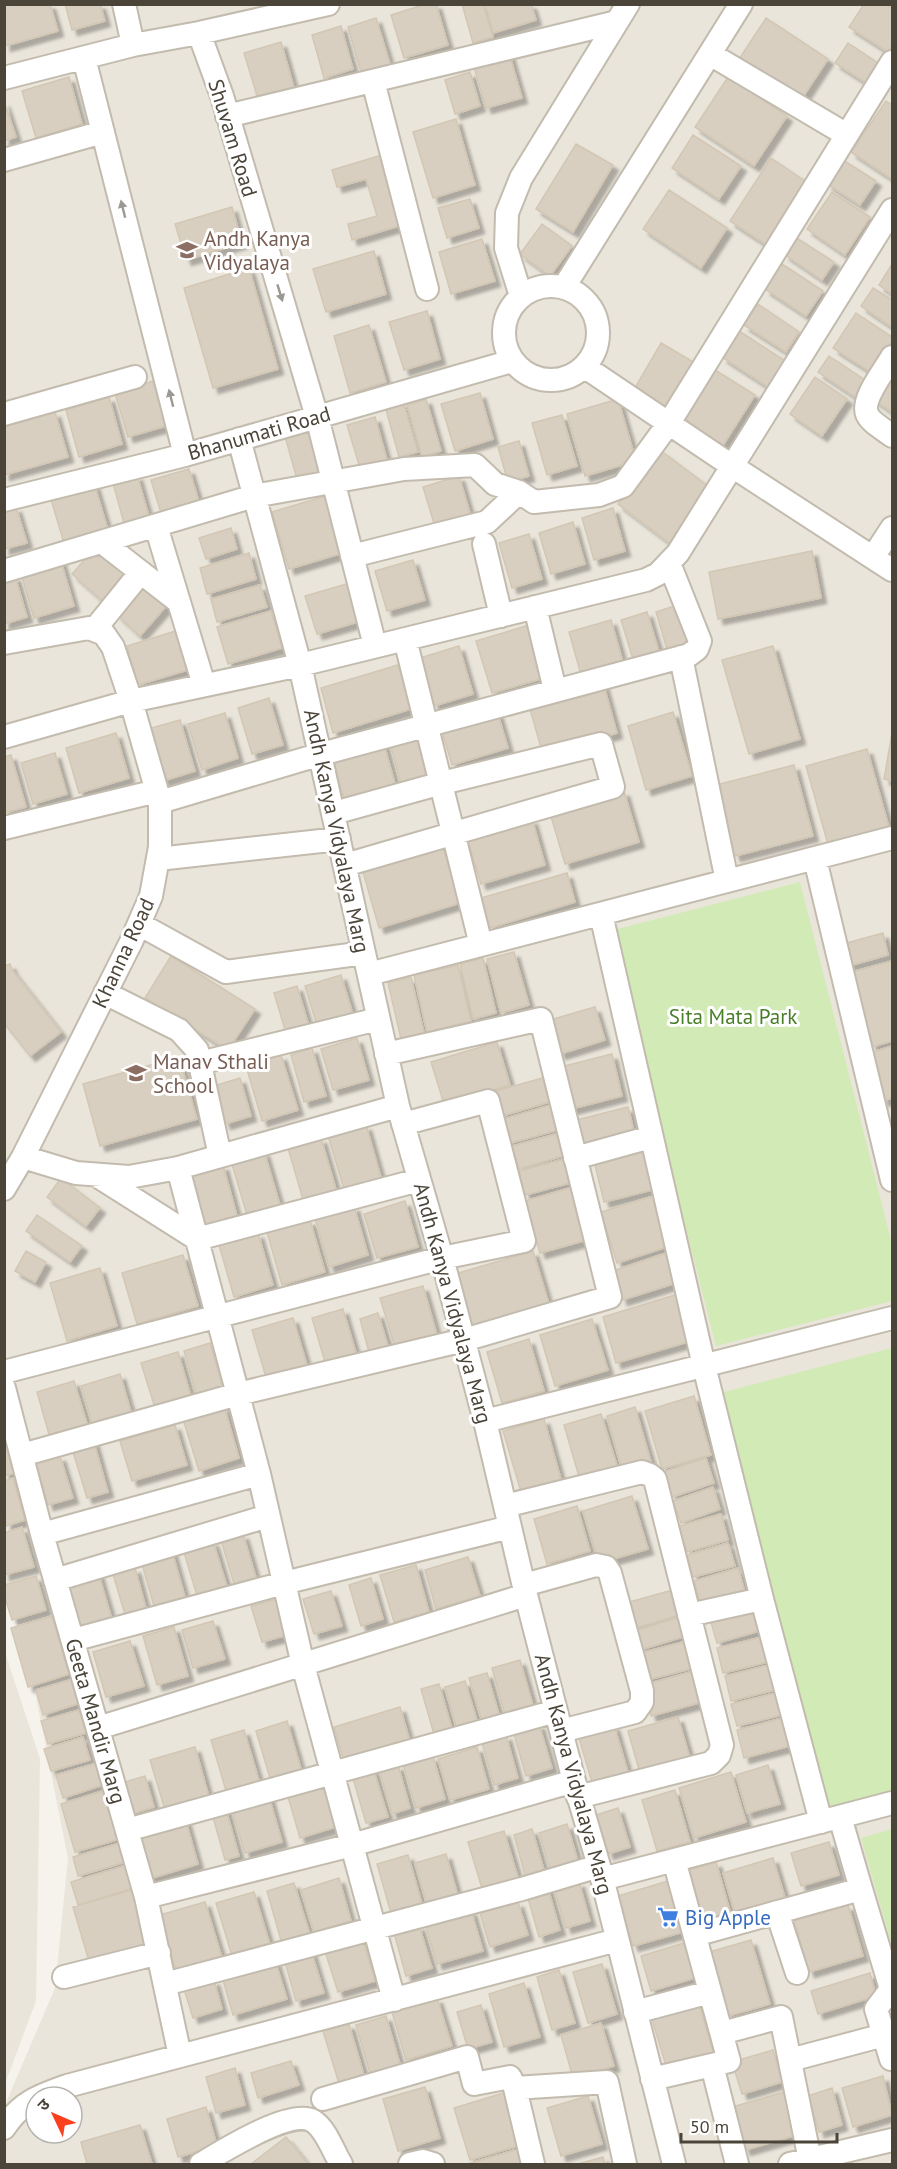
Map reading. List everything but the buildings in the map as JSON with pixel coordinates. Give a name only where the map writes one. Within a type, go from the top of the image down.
[{"type":"street","points":[[124,4],[133,45]]},
{"type":"street","points":[[4,78],[133,45],[199,33],[328,4]]},
{"type":"street","points":[[564,287],[741,4]]},
{"type":"street","points":[[227,116],[373,81],[622,13]]},
{"type":"street","points":[[521,296],[506,248],[507,213],[521,178],[622,13]]},
{"type":"street","name":"Shuvam Road","points":[[199,33],[227,116],[317,417],[375,646]]},
{"type":"street","points":[[710,54],[847,135]]},
{"type":"street","points":[[84,58],[185,455]]},
{"type":"street","points":[[4,571],[255,496],[404,469],[475,465],[495,484],[519,492],[534,502],[600,495],[623,486],[669,423],[892,62]]},
{"type":"street","points":[[373,81],[427,289]]},
{"type":"street","points":[[4,160],[104,132]]},
{"type":"street","points":[[4,737],[131,701],[300,665],[646,580],[658,574],[678,553],[892,210]]},
{"type":"street","points":[[552,285],[564,287],[579,294],[591,306],[597,322],[598,338],[594,354],[585,367],[571,376],[555,381],[539,380],[524,372],[512,361],[504,341],[504,324],[510,309],[521,296],[536,288],[552,285]]},
{"type":"street","points":[[892,357],[866,403],[866,412],[871,420],[892,436]]},
{"type":"street","name":"Bhanumati Road","points":[[4,500],[185,455],[512,361]]},
{"type":"street","points":[[585,367],[892,570]]},
{"type":"street","points":[[4,414],[135,377]]},
{"type":"street","name":"Andh Kanya Vidyalaya Marg","points":[[239,440],[300,665],[400,1115],[464,1340],[525,1590],[576,1789],[601,1872],[674,2164]]},
{"type":"street","points":[[352,556],[487,522],[519,492]]},
{"type":"street","points":[[156,526],[204,685]]},
{"type":"street","points":[[873,557],[892,528]]},
{"type":"street","points":[[102,542],[180,602]]},
{"type":"street","points":[[484,544],[501,615]]},
{"type":"street","points":[[4,828],[158,797],[689,655],[697,649],[700,641],[669,563]]},
{"type":"street","points":[[4,643],[89,628],[94,630],[141,572]]},
{"type":"street","points":[[535,607],[555,690]]},
{"type":"street","name":"Khanna Road","points":[[4,1189],[23,1157],[139,924],[151,896],[160,847],[158,797],[131,701],[113,647],[104,634],[94,630]]},
{"type":"street","points":[[405,639],[481,945]]},
{"type":"street","points":[[681,657],[727,881]]},
{"type":"street","points":[[334,813],[442,783],[601,744],[613,787],[345,865]]},
{"type":"street","points":[[139,924],[226,972],[366,963],[481,945],[892,838]]},
{"type":"street","points":[[158,859],[339,839]]},
{"type":"street","points":[[814,859],[892,1180]]},
{"type":"street","points":[[601,914],[704,1366],[762,1599],[831,1819],[861,1889],[892,1989],[876,2009],[892,2058]]},
{"type":"street","points":[[105,993],[179,1030],[197,1050],[220,1156]]},
{"type":"street","points":[[200,1063],[378,1019]]},
{"type":"street","points":[[22,1455],[238,1394],[464,1340],[610,1297],[541,1019],[386,1054]]},
{"type":"street","points":[[4,1372],[442,1258],[524,1241],[488,1101],[452,1120],[400,1115],[220,1156],[178,1168],[129,1176],[76,1173],[23,1157]]},
{"type":"street","points":[[575,1158],[651,1137]]},
{"type":"street","points":[[178,1168],[238,1394],[303,1665],[393,2001]]},
{"type":"street","points":[[94,1174],[197,1239],[419,1180]]},
{"type":"street","points":[[485,1421],[892,1318]]},
{"type":"street","name":"Geeta Mandir Marg","points":[[4,1388],[42,1534],[147,1897],[180,2056]]},
{"type":"street","points":[[73,1640],[284,1583],[508,1516],[642,1472],[656,1479],[722,1745],[719,1755],[711,1763],[576,1789],[147,1897]]},
{"type":"street","points":[[42,1534],[258,1474]]},
{"type":"street","points":[[56,1580],[268,1516]]},
{"type":"street","points":[[98,1728],[303,1665],[596,1565],[606,1567],[610,1573],[642,1691],[642,1702],[635,1712],[559,1721],[332,1772],[127,1830]]},
{"type":"street","points":[[689,1614],[762,1599]]},
{"type":"street","points":[[165,1984],[511,1892],[601,1872],[674,1860],[892,1803]]},
{"type":"street","points":[[652,2079],[729,2061],[674,1860]]},
{"type":"street","points":[[695,1935],[861,1889]]},
{"type":"street","points":[[777,1912],[797,1973]]},
{"type":"street","points":[[4,2128],[14,2113],[37,2096],[617,1940]]},
{"type":"street","points":[[63,1977],[159,1953]]},
{"type":"street","points":[[635,2012],[711,1992]]},
{"type":"street","points":[[722,2033],[781,2018],[790,2060],[800,2162],[892,2140]]},
{"type":"street","points":[[790,2060],[884,2035]]},
{"type":"street","points":[[323,2099],[467,2057],[474,2084],[510,2077],[515,2088],[533,2164]]},
{"type":"street","points":[[712,2065],[737,2164]]},
{"type":"street","points":[[515,2088],[607,2082],[625,2164]]},
{"type":"street","points":[[201,2164],[232,2145],[267,2128],[300,2118],[313,2121],[323,2132],[340,2164]]},
{"type":"street","points":[[410,2164],[423,2161],[433,2164]]},
{"type":"shaded area","points":[[5,5],[892,5],[892,2164],[5,2164],[5,2105],[55,1988],[68,1858],[30,1667],[5,1581]]},
{"type":"shaded area","points":[[4,1649],[40,1759],[36,2001],[5,2084]]},
{"type":"green space","name":"Sita Mata Park","points":[[800,882],[892,1244],[892,1301],[716,1346],[610,931]]},
{"type":"green space","points":[[892,1348],[892,1790],[823,1809],[716,1394]]},
{"type":"green space","points":[[892,1829],[892,1946],[861,1838]]},
{"type":"place","name":"Andh Kanya Vidyalaya","points":[[187,250]]},
{"type":"place","name":"Manav Sthali School","points":[[136,1073]]},
{"type":"place","name":"Big Apple","points":[[668,1917]]}]
